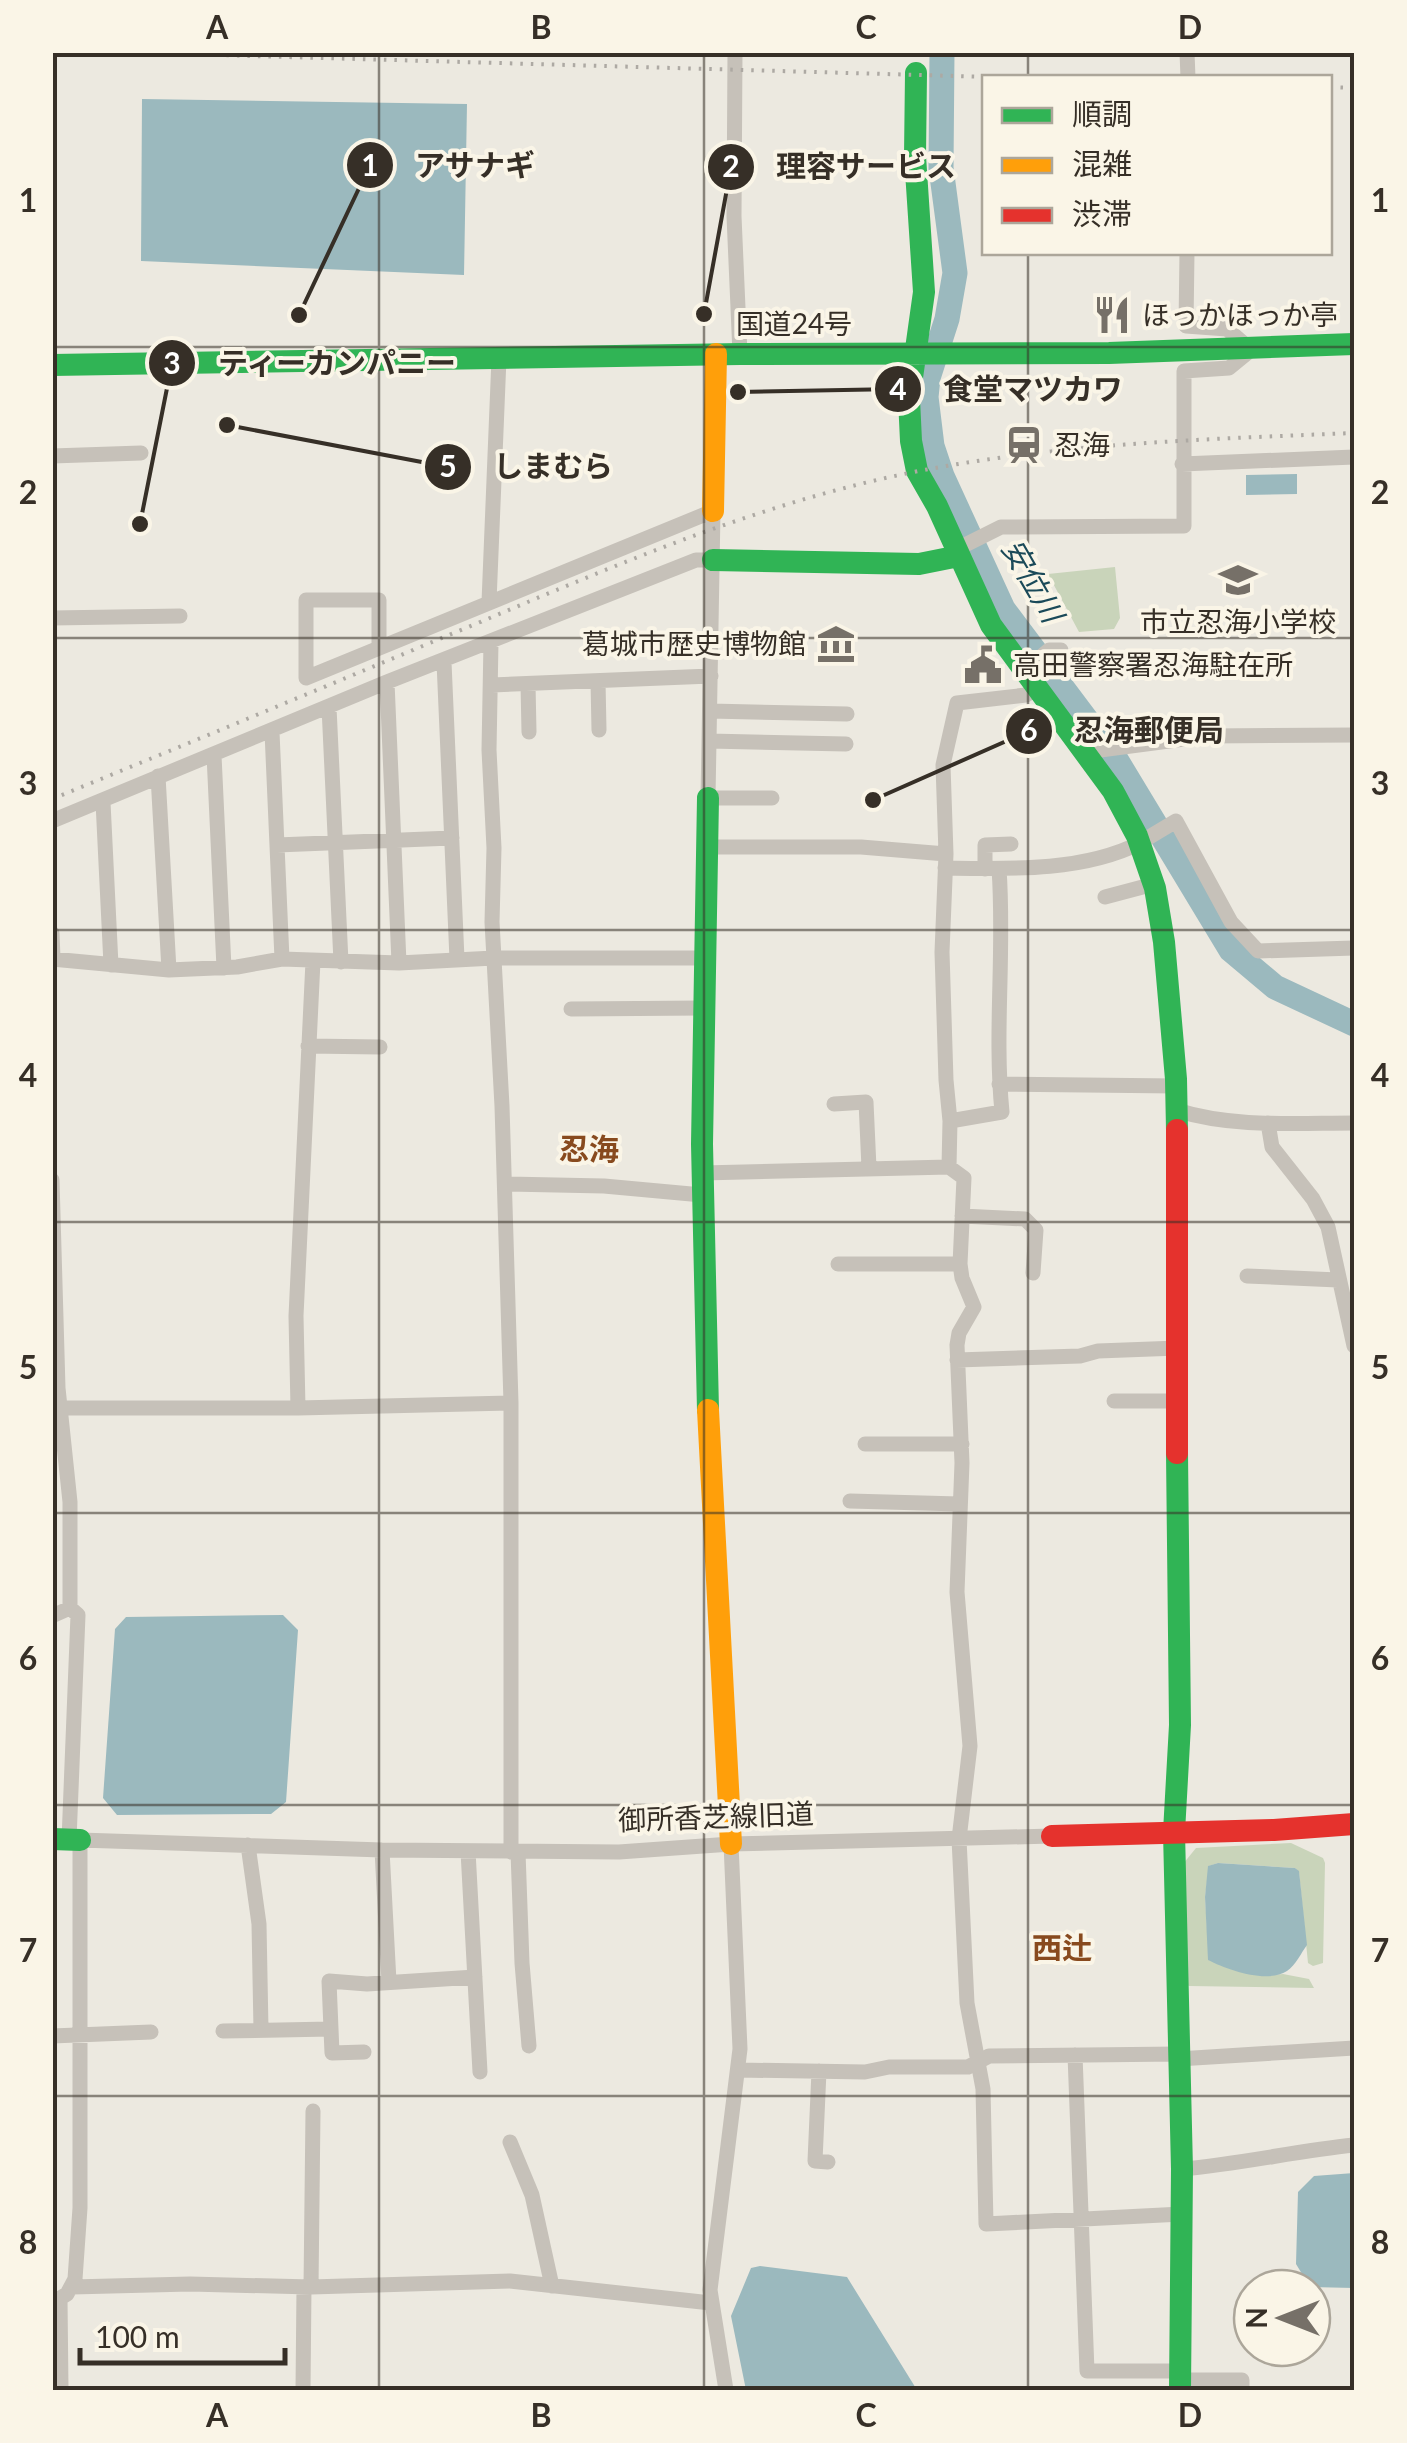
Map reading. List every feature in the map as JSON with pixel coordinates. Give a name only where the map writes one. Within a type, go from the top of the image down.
[{"type":"main road","points":[[916,63],[915,156],[924,292],[909,399],[913,454],[922,481],[959,551],[978,603],[1040,665],[1143,841],[1164,942],[1176,1086],[1180,1725],[1174,1832],[1182,2169],[1180,2381]]},
{"type":"main road","name":"国道24号","points":[[52,366],[716,354],[1251,350],[1354,344]]},
{"type":"main road","points":[[713,511],[716,354]]},
{"type":"main road","points":[[713,560],[920,564],[959,551]]},
{"type":"main road","points":[[708,798],[702,1184],[709,1414],[731,1844]]},
{"type":"main road","name":"御所香芝線旧道","points":[[1052,1836],[1354,1824]]},
{"type":"street","points":[[735,52],[734,216],[740,354]]},
{"type":"street","points":[[959,551],[1000,527],[1184,526],[1184,371],[1229,368],[1251,350],[1227,329],[1186,326],[1187,255]]},
{"type":"street","points":[[490,602],[499,358]]},
{"type":"street","points":[[52,456],[141,453]]},
{"type":"street","points":[[1182,464],[1354,457]]},
{"type":"street","points":[[379,648],[380,600],[306,600],[306,678],[713,511],[708,798],[772,798]]},
{"type":"street","points":[[52,821],[387,682],[696,560],[713,560]]},
{"type":"street","points":[[52,618],[180,616]]},
{"type":"street","points":[[491,642],[494,958],[510,1402],[514,1852],[529,2046]]},
{"type":"street","points":[[444,662],[456,959]]},
{"type":"street","points":[[949,1167],[942,952],[943,765],[957,703],[1026,695],[1040,665]]},
{"type":"street","points":[[492,685],[711,676]]},
{"type":"street","points":[[598,681],[600,730]]},
{"type":"street","points":[[387,682],[399,962]]},
{"type":"street","points":[[528,684],[529,732]]},
{"type":"street","points":[[330,707],[341,962]]},
{"type":"street","points":[[710,711],[784,721],[839,709]]},
{"type":"street","points":[[272,732],[282,960]]},
{"type":"street","points":[[1090,751],[1207,736],[1354,735]]},
{"type":"street","points":[[710,741],[846,744]]},
{"type":"street","points":[[214,755],[224,968]]},
{"type":"street","points":[[158,776],[169,970]]},
{"type":"street","points":[[103,802],[111,965]]},
{"type":"street","points":[[707,847],[861,847],[992,869],[1086,860],[1124,851],[1176,821],[1224,910],[1258,951],[1354,948]]},
{"type":"street","points":[[277,845],[452,838]]},
{"type":"street","points":[[950,1120],[1002,1112],[997,1059],[1002,926],[985,845],[1011,844]]},
{"type":"street","points":[[1105,897],[1154,884]]},
{"type":"street","points":[[52,934],[53,958],[169,970],[282,960],[703,958]]},
{"type":"street","points":[[298,1408],[296,1316],[313,961]]},
{"type":"street","points":[[571,1009],[703,1008]]},
{"type":"street","points":[[308,1046],[380,1047]]},
{"type":"street","points":[[999,1084],[1176,1086]]},
{"type":"street","points":[[834,1104],[866,1102],[870,1168]]},
{"type":"street","points":[[1176,1110],[1201,1118],[1354,1122]]},
{"type":"street","points":[[1268,1122],[1272,1148],[1322,1212],[1328,1227],[1354,1346]]},
{"type":"street","points":[[505,1184],[702,1184],[870,1168],[949,1167],[964,1178],[960,1264],[974,1307],[959,1333],[957,1360],[962,1444],[958,1592],[970,1746],[958,1839],[967,2003],[979,2062],[986,2224],[1182,2214]]},
{"type":"street","points":[[52,1180],[60,1408],[70,1530],[70,1608],[78,1615],[67,1840],[81,2035],[80,2194],[62,2296],[61,2390]]},
{"type":"street","points":[[962,1216],[1025,1219],[1036,1230],[1032,1273]]},
{"type":"street","points":[[838,1264],[960,1264]]},
{"type":"street","points":[[1247,1276],[1338,1280]]},
{"type":"street","points":[[957,1360],[1178,1348]]},
{"type":"street","points":[[1114,1400],[1178,1401]]},
{"type":"street","points":[[60,1408],[298,1408],[510,1402]]},
{"type":"street","points":[[865,1444],[962,1444]]},
{"type":"street","points":[[850,1501],[960,1504]]},
{"type":"street","points":[[52,1530],[70,1530]]},
{"type":"street","points":[[52,1616],[70,1608]]},
{"type":"street","name":"御所香芝線旧道","points":[[67,1840],[468,1852],[619,1852],[731,1844],[1052,1836]]},
{"type":"street","points":[[726,2390],[711,2303],[739,2070],[731,1844]]},
{"type":"street","points":[[248,1845],[259,1924],[261,2030]]},
{"type":"street","points":[[382,1850],[389,1982]]},
{"type":"street","points":[[468,1852],[480,2072]]},
{"type":"street","points":[[364,2052],[332,2053],[329,1981],[475,1977]]},
{"type":"street","points":[[223,2031],[331,2028]]},
{"type":"street","points":[[52,2036],[151,2032]]},
{"type":"street","points":[[739,2070],[968,2068],[988,2056],[1178,2057],[1354,2048]]},
{"type":"street","points":[[1075,2055],[1087,2371],[1180,2381],[1242,2380],[1242,2390]]},
{"type":"street","points":[[820,2072],[815,2161],[828,2162]]},
{"type":"street","points":[[303,2390],[313,2111]]},
{"type":"street","points":[[510,2142],[532,2196],[552,2286]]},
{"type":"street","points":[[1182,2169],[1354,2145]]},
{"type":"street","points":[[62,2296],[190,2284],[308,2287],[489,2281],[711,2303]]},
{"type":"green space","points":[[1115,567],[1120,618],[1114,629],[1079,632],[1048,574]]},
{"type":"green space","points":[[1291,1843],[1323,1858],[1325,1863],[1323,1963],[1308,1963],[1299,1872],[1295,1868],[1218,1863],[1209,1866],[1205,1897],[1209,1960],[1309,1979],[1314,1988],[1189,1986],[1185,1983],[1183,1864],[1196,1848]]},
{"type":"water","points":[[142,99],[467,104],[464,275],[141,261]]},
{"type":"water","points":[[1297,474],[1297,494],[1246,495],[1246,475]]},
{"type":"water","points":[[283,1615],[298,1630],[286,1802],[271,1814],[117,1815],[103,1798],[115,1629],[126,1617]]},
{"type":"water","points":[[1218,1863],[1299,1871],[1307,1945],[1287,1971],[1258,1976],[1208,1960],[1208,1866]]},
{"type":"water","points":[[1354,2173],[1354,2288],[1332,2288],[1332,2268],[1298,2268],[1296,2264],[1298,2192],[1314,2176]]},
{"type":"water","points":[[751,2268],[847,2277],[917,2390],[746,2390],[731,2316]]},
{"type":"waterway","name":"安位川","points":[[942,52],[941,168],[955,273],[926,397],[932,446],[942,476],[1003,609],[1115,758],[1231,950],[1275,987],[1354,1024]]},
{"type":"railway","points":[[111,52],[982,77]]},
{"type":"railway","points":[[1332,87],[1354,88]]},
{"type":"railway","points":[[52,799],[644,555],[808,498],[919,471],[1028,454],[1136,444],[1354,433]]},
{"type":"traffic: fast","points":[[916,73],[915,156],[924,292],[909,399],[917,471],[991,625],[1113,791],[1137,836],[1155,888],[1164,942],[1177,1130]]},
{"type":"traffic: fast","points":[[52,365],[740,354],[1109,353],[1354,344]]},
{"type":"traffic: fast","points":[[713,560],[919,564],[959,556]]},
{"type":"traffic: fast","points":[[708,798],[702,1144],[708,1410]]},
{"type":"traffic: fast","points":[[1177,1453],[1180,1725],[1174,1832],[1182,2169],[1180,2390]]},
{"type":"traffic: fast","points":[[52,1839],[80,1840]]},
{"type":"traffic: slow","points":[[713,511],[716,354]]},
{"type":"traffic: slow","points":[[708,1410],[731,1844]]},
{"type":"traffic: jam","points":[[1177,1130],[1177,1453]]},
{"type":"traffic: jam","points":[[1052,1836],[1354,1824]]},
{"type":"place","name":"理容サービス","points":[[704,314]]},
{"type":"place","name":"アサナギ","points":[[299,315]]},
{"type":"place","name":"ほっかほっか亭","points":[[1112,315]]},
{"type":"place","name":"食堂マツカワ","points":[[738,392]]},
{"type":"place","name":"しまむら","points":[[227,425]]},
{"type":"place","name":"忍海","points":[[1024,445]]},
{"type":"place","name":"ティーカンパニー","points":[[140,524]]},
{"type":"place","name":"市立忍海小学校","points":[[1238,580]]},
{"type":"place","name":"葛城市歴史博物館","points":[[836,644]]},
{"type":"place","name":"高田警察署忍海駐在所","points":[[983,665]]},
{"type":"place","name":"忍海郵便局","points":[[873,800]]},
{"type":"district","name":"忍海","points":[[589,1150]]},
{"type":"district","name":"西辻","points":[[1062,1949]]}]
